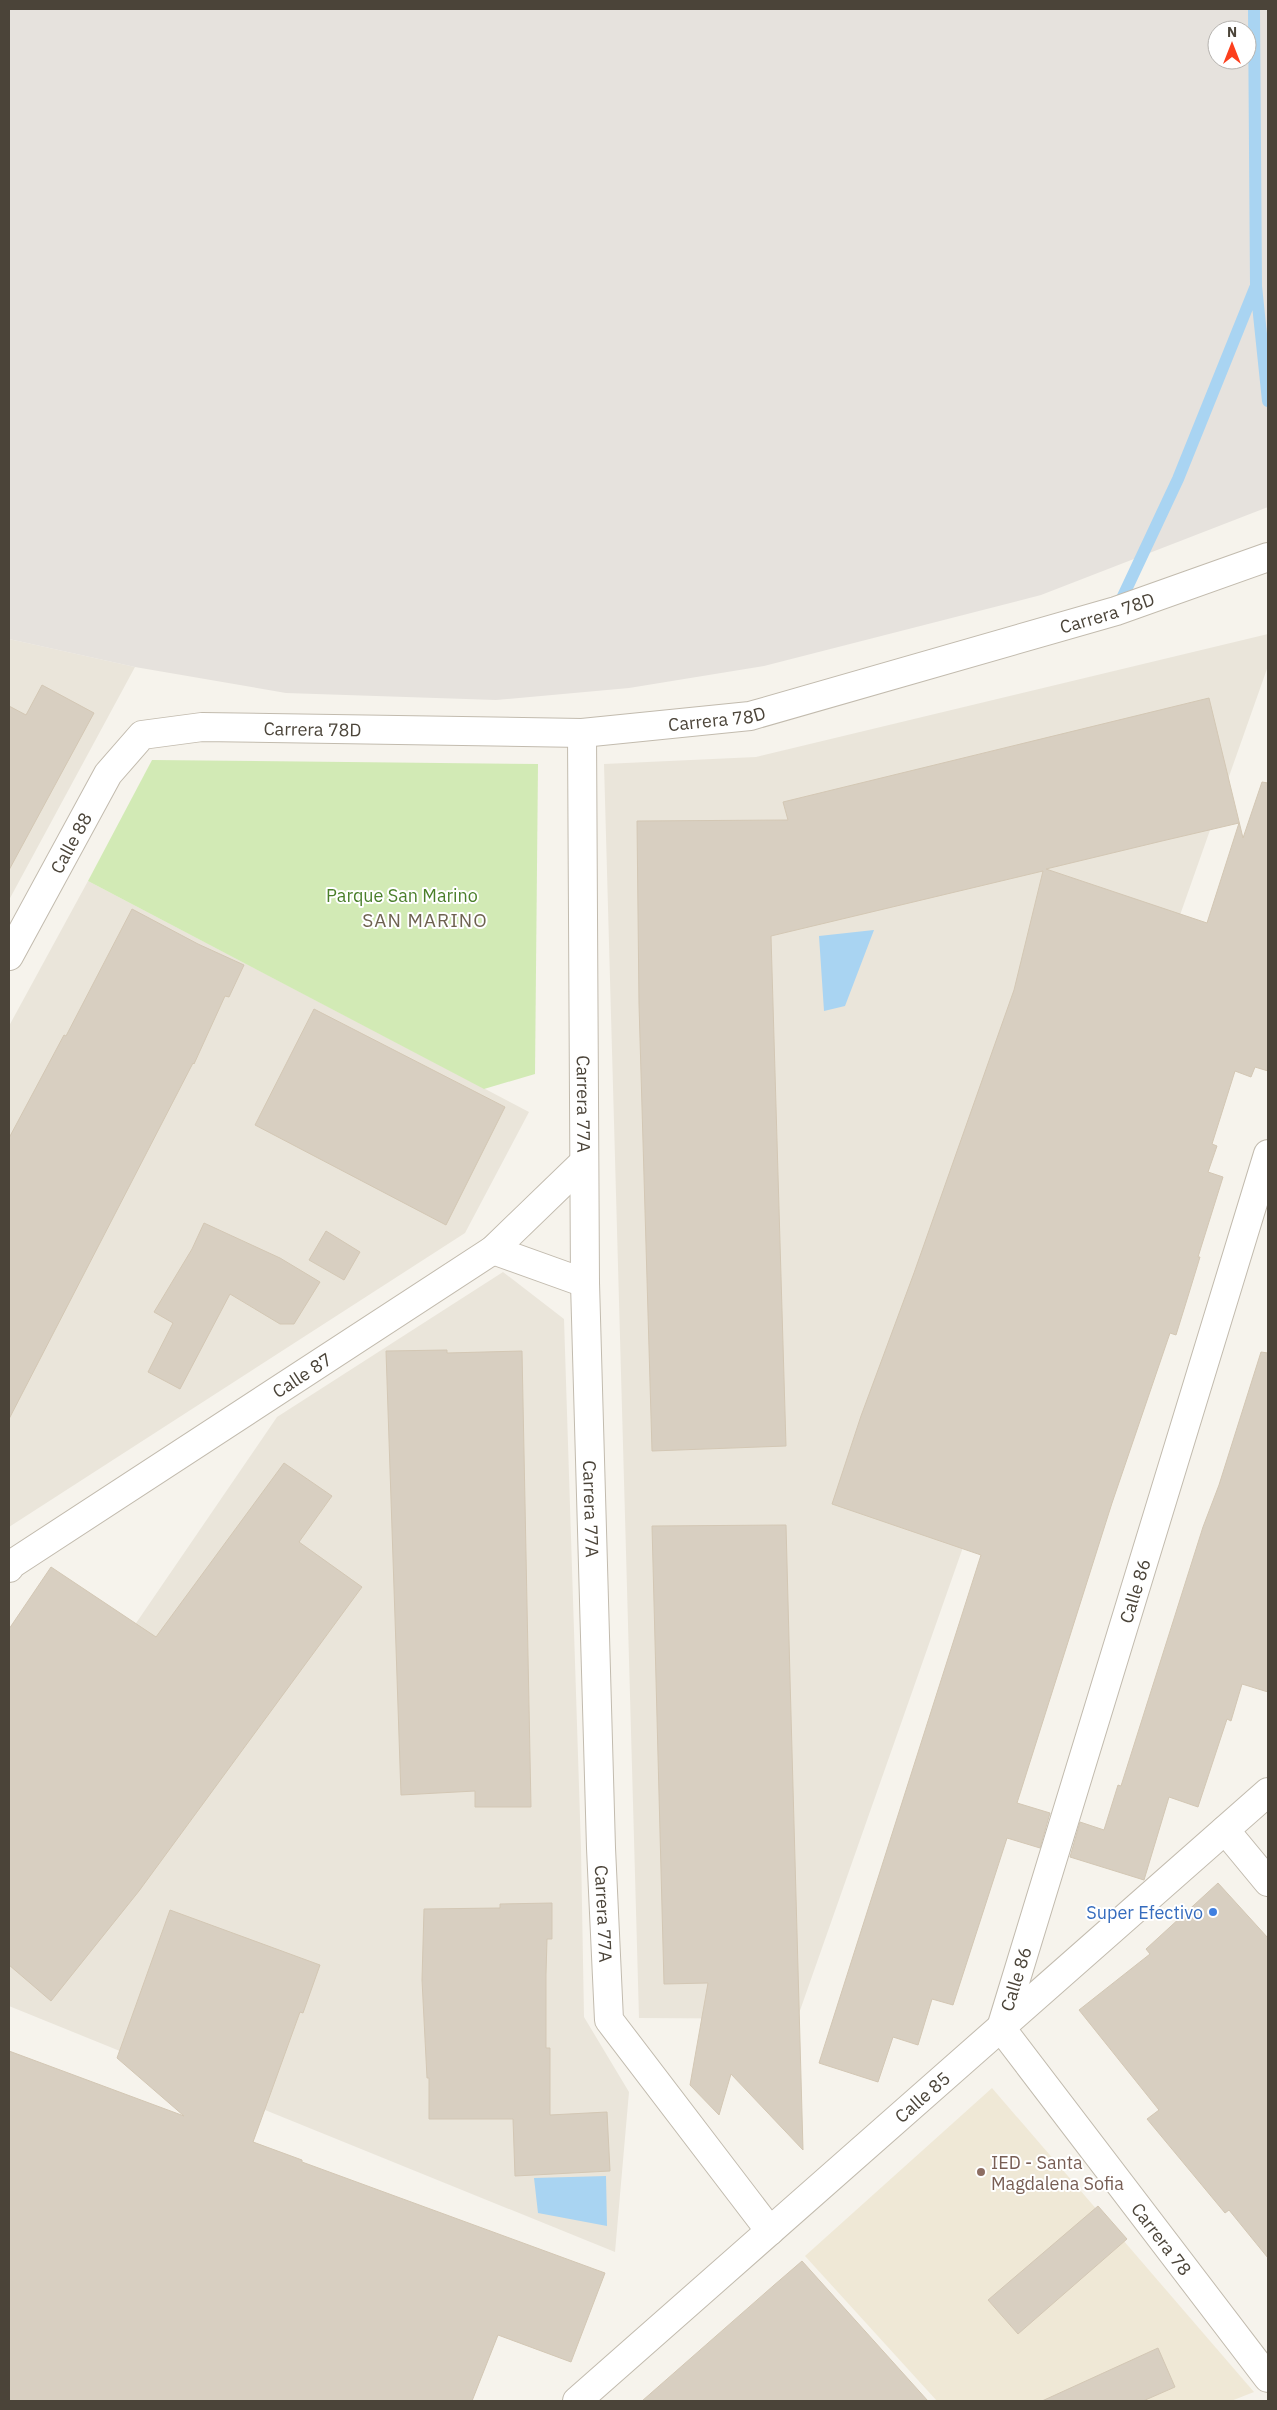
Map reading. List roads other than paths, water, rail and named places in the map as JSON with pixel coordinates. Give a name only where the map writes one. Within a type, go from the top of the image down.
[{"type":"street","name":"Carrera 78D","points":[[142,735],[202,727],[582,733],[750,716],[1116,611],[1268,557]]},
{"type":"street","name":"Carrera 77A","points":[[582,733],[585,1283],[601,1838],[609,2020],[770,2231]]},
{"type":"street","name":"Calle 88","points":[[9,956],[108,774],[142,735]]},
{"type":"street","name":"Calle 86","points":[[1001,2028],[1268,1154]]},
{"type":"street","name":"Calle 87","points":[[9,1568],[12,1564],[493,1250],[583,1163]]},
{"type":"street","points":[[493,1250],[585,1283]]},
{"type":"street","name":"Calle 85","points":[[577,2401],[1268,1792]]},
{"type":"street","points":[[1225,1830],[1268,1882]]},
{"type":"street","name":"Carrera 78","points":[[1001,2028],[1268,2378]]},
{"type":"water","points":[[874,930],[845,1006],[824,1011],[819,936]]},
{"type":"water","points":[[606,2176],[607,2226],[538,2213],[534,2178]]},
{"type":"waterway","points":[[1254,9],[1256,286],[1268,401]]},
{"type":"waterway","points":[[1117,609],[1178,479],[1255,288]]},
{"type":"place","name":"Super Efectivo","points":[[1213,1912]]},
{"type":"place","name":"IED - Santa Magdalena Sofia","points":[[981,2172]]},
{"type":"district","name":"SAN MARINO","points":[[425,920]]},
{"type":"park label","name":"Parque San Marino","points":[[402,895]]}]
